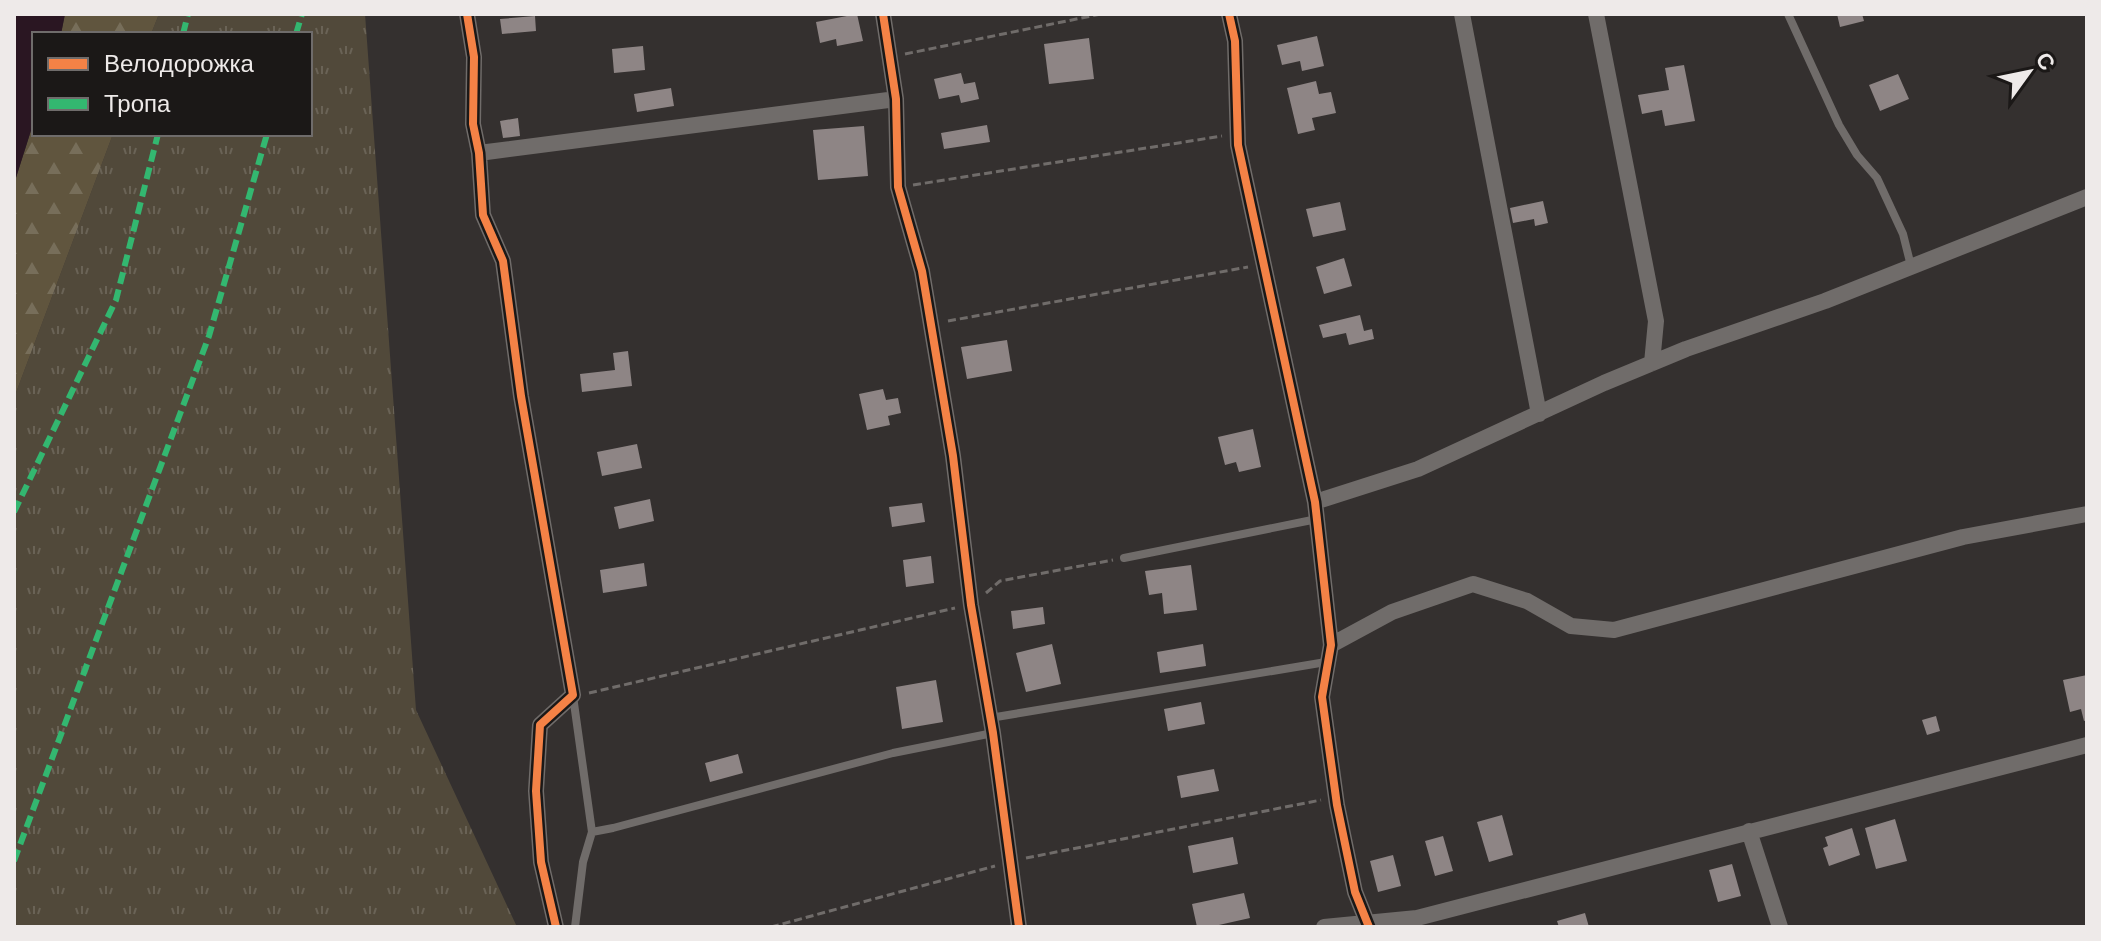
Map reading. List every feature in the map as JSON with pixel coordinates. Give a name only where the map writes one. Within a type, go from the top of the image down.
[{"type":"street","points":[[467,14],[474,57],[473,124],[479,153],[483,215],[503,261],[521,396],[573,695],[540,725],[536,791],[541,862],[556,927]]},
{"type":"street","points":[[883,14],[896,99],[898,187],[922,271],[953,456],[971,605],[992,725],[1019,927]]},
{"type":"street","points":[[1229,14],[1235,41],[1237,134],[1316,510],[1331,645],[1322,697],[1336,798],[1355,892],[1369,924]]},
{"type":"street","points":[[1462,14],[1539,414]]},
{"type":"street","points":[[1596,14],[1656,321],[1652,363]]},
{"type":"street","points":[[479,153],[896,99]]},
{"type":"street","points":[[1316,510],[1418,469],[1652,363],[2087,197]]},
{"type":"street","points":[[1331,645],[1392,612],[1473,584],[1527,601],[1571,626],[1614,630],[1963,537],[2087,514]]},
{"type":"street","points":[[1324,927],[1417,918],[2087,745]]},
{"type":"street","points":[[1749,831],[1780,927]]},
{"type":"lane","points":[[1788,14],[1839,125],[1857,155],[1877,178],[1903,234],[1911,266]]},
{"type":"lane","points":[[1124,558],[1316,510]]},
{"type":"lane","points":[[592,832],[992,725],[1326,662]]},
{"type":"lane","points":[[573,695],[592,832],[583,862],[575,927]]},
{"type":"path","points":[[891,58],[1101,14]]},
{"type":"path","points":[[898,187],[1237,134]]},
{"type":"path","points":[[931,323],[1263,264]]},
{"type":"path","points":[[573,695],[621,687],[971,605],[1000,581],[1124,558]]},
{"type":"path","points":[[771,927],[1010,862],[1180,830],[1277,807],[1336,798]]},
{"type":"green space","points":[[65,14],[159,14],[152,32],[61,32]]},
{"type":"green space","points":[[159,14],[365,14],[416,710],[517,927],[14,927],[14,398],[112,136],[312,136],[312,32],[152,32]]},
{"type":"green space","points":[[32,127],[32,136],[112,136],[14,398],[14,184]]},
{"type":"shaded area","points":[[14,14],[65,14],[61,32],[32,32],[32,127],[14,184]]},
{"type":"building","points":[[857,14],[863,41],[837,46],[836,39],[820,43],[816,22]]},
{"type":"building","points":[[1837,14],[1862,14],[1864,21],[1840,27]]},
{"type":"building","points":[[535,16],[536,31],[502,34],[500,19]]},
{"type":"building","points":[[1317,36],[1324,66],[1302,71],[1300,61],[1282,65],[1277,45]]},
{"type":"building","points":[[1089,38],[1094,79],[1049,84],[1044,44]]},
{"type":"building","points":[[643,46],[645,70],[614,73],[612,49]]},
{"type":"building","points":[[1684,65],[1695,121],[1665,126],[1662,110],[1642,114],[1638,95],[1669,90],[1665,68]]},
{"type":"building","points":[[961,73],[964,84],[975,82],[979,99],[961,103],[959,95],[939,99],[934,79]]},
{"type":"building","points":[[1898,74],[1909,99],[1880,111],[1869,85]]},
{"type":"building","points":[[1316,81],[1319,94],[1331,92],[1336,113],[1312,118],[1315,130],[1298,134],[1287,88]]},
{"type":"building","points":[[671,88],[674,106],[637,112],[634,94]]},
{"type":"building","points":[[518,118],[520,136],[503,138],[500,121]]},
{"type":"building","points":[[987,125],[990,142],[944,149],[941,133]]},
{"type":"building","points":[[864,126],[868,176],[818,180],[813,130]]},
{"type":"building","points":[[1543,201],[1548,223],[1535,226],[1534,219],[1513,223],[1510,208]]},
{"type":"building","points":[[1340,202],[1346,230],[1313,237],[1306,209]]},
{"type":"building","points":[[1344,258],[1352,286],[1324,294],[1316,267]]},
{"type":"building","points":[[1360,315],[1364,331],[1372,329],[1374,339],[1349,345],[1346,333],[1323,338],[1319,325]]},
{"type":"building","points":[[1007,340],[1012,371],[967,379],[961,347]]},
{"type":"building","points":[[628,351],[632,386],[582,392],[580,374],[615,370],[613,353]]},
{"type":"building","points":[[883,389],[886,400],[898,398],[901,413],[888,416],[890,425],[867,430],[859,394]]},
{"type":"building","points":[[1253,429],[1261,467],[1239,472],[1236,462],[1225,465],[1218,437]]},
{"type":"building","points":[[637,444],[642,468],[602,476],[597,452]]},
{"type":"building","points":[[650,499],[654,521],[619,529],[614,507]]},
{"type":"building","points":[[922,503],[925,522],[892,527],[889,507]]},
{"type":"building","points":[[931,556],[934,583],[906,587],[903,560]]},
{"type":"building","points":[[644,563],[647,586],[603,593],[600,570]]},
{"type":"building","points":[[1191,565],[1197,610],[1164,614],[1162,593],[1149,595],[1145,571]]},
{"type":"building","points":[[1043,607],[1045,624],[1013,629],[1011,611]]},
{"type":"building","points":[[1052,644],[1061,684],[1026,692],[1016,653]]},
{"type":"building","points":[[1203,644],[1206,666],[1160,673],[1157,652]]},
{"type":"building","points":[[2087,675],[2087,720],[2084,721],[2081,709],[2070,712],[2063,680]]},
{"type":"building","points":[[936,680],[943,722],[902,729],[896,687]]},
{"type":"building","points":[[1201,702],[1205,724],[1168,731],[1164,709]]},
{"type":"building","points":[[1936,716],[1940,731],[1927,735],[1922,720]]},
{"type":"building","points":[[738,754],[743,773],[710,782],[705,763]]},
{"type":"building","points":[[1214,769],[1219,791],[1181,798],[1177,776]]},
{"type":"building","points":[[1502,815],[1513,855],[1489,862],[1477,822]]},
{"type":"building","points":[[1895,819],[1907,861],[1876,869],[1865,828]]},
{"type":"building","points":[[1852,828],[1860,855],[1829,866],[1823,848],[1828,846],[1825,837]]},
{"type":"building","points":[[1443,836],[1453,871],[1435,876],[1425,841]]},
{"type":"building","points":[[1233,837],[1238,864],[1193,873],[1188,846]]},
{"type":"building","points":[[1393,855],[1401,886],[1378,892],[1370,861]]},
{"type":"building","points":[[1732,864],[1741,896],[1718,902],[1709,870]]},
{"type":"building","points":[[1244,893],[1250,918],[1197,927],[1192,904]]},
{"type":"building","points":[[1585,913],[1589,927],[1559,927],[1557,921]]},
{"type":"marked path","points":[[184,32],[188,14]]},
{"type":"marked path","points":[[297,32],[302,14]]},
{"type":"marked path","points":[[14,512],[116,300],[157,136]]},
{"type":"marked path","points":[[14,861],[209,336],[266,136]]},
{"type":"cycle path","points":[[467,14],[474,57],[473,124],[479,153],[483,215],[503,261],[521,396],[573,695],[540,725],[536,791],[541,862],[556,927]]},
{"type":"cycle path","points":[[883,14],[896,99],[898,187],[922,271],[953,456],[971,605],[993,733],[1019,927]]},
{"type":"cycle path","points":[[1229,14],[1235,41],[1238,145],[1315,502],[1331,645],[1322,697],[1337,805],[1355,892],[1369,927]]}]
